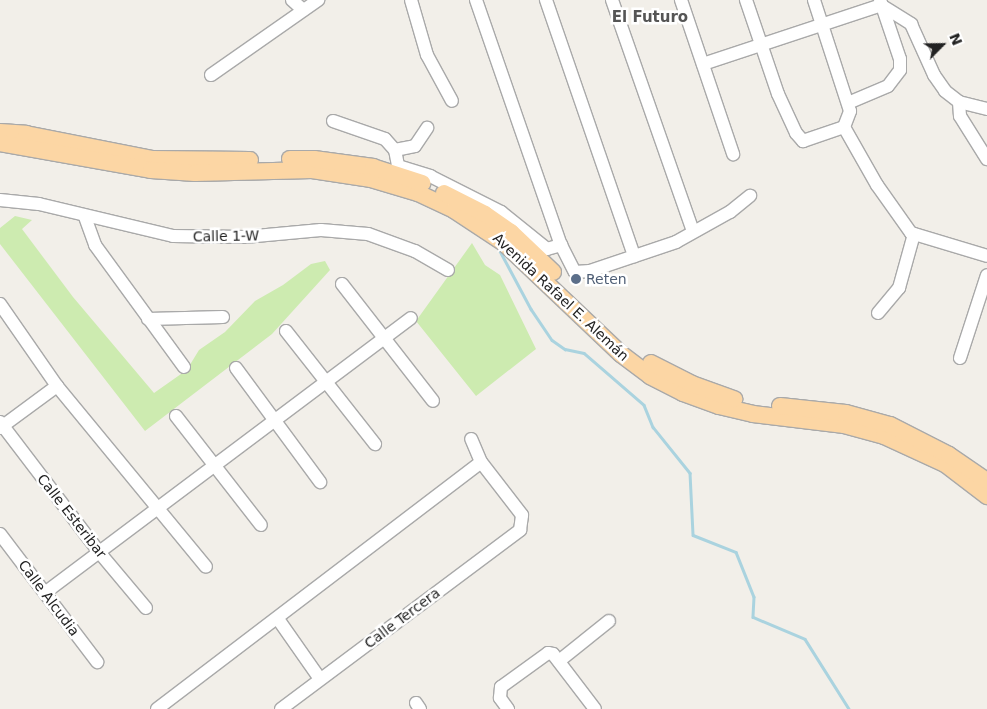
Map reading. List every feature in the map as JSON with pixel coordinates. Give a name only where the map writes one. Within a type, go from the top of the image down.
[{"type":"main road","name":"Avenida Rafael E. Alemán","points":[[0,132],[26,134],[152,159],[314,158],[396,170],[456,198],[512,232],[596,316],[657,368],[699,387],[754,404],[818,409],[890,425],[949,455],[987,481]]},
{"type":"main road","name":"Avenida Rafael E. Alemán","points":[[0,143],[151,170],[195,173],[321,171],[371,179],[418,193],[454,210],[504,243],[621,354],[650,376],[683,393],[719,406],[753,414],[844,425],[884,436],[945,464],[987,496]]},
{"type":"street","points":[[292,0],[303,10]]},
{"type":"street","points":[[211,75],[318,0]]},
{"type":"street","points":[[411,0],[427,55],[452,101]]},
{"type":"street","points":[[476,0],[561,245],[575,272],[590,271],[676,242],[730,212],[750,196]]},
{"type":"street","points":[[546,0],[634,256]]},
{"type":"street","points":[[612,0],[693,231]]},
{"type":"street","points":[[681,0],[733,154]]},
{"type":"street","points":[[746,0],[763,44],[778,94],[798,137],[803,141],[844,127]]},
{"type":"street","points":[[814,0],[850,111],[844,127]]},
{"type":"street","points":[[703,64],[881,2]]},
{"type":"street","points":[[881,2],[911,24],[934,75],[945,91],[959,102],[987,109]]},
{"type":"street","points":[[848,103],[888,86],[900,70],[900,59],[881,2]]},
{"type":"street","points":[[959,102],[960,116],[987,159]]},
{"type":"street","points":[[333,121],[385,139],[395,150],[396,170],[430,176],[501,212],[547,249],[561,245]]},
{"type":"street","points":[[844,127],[893,210],[914,234],[987,256]]},
{"type":"street","points":[[395,150],[415,146],[427,128]]},
{"type":"street","name":"Calle 1-W","points":[[0,200],[39,204],[173,236],[245,237],[321,230],[368,234],[415,251],[448,270]]},
{"type":"street","points":[[84,216],[95,245],[184,367]]},
{"type":"street","points":[[878,313],[899,288],[914,234]]},
{"type":"street","points":[[960,358],[987,275]]},
{"type":"street","points":[[342,284],[383,340],[433,401]]},
{"type":"street","points":[[0,304],[57,386],[206,567]]},
{"type":"street","points":[[148,319],[223,317]]},
{"type":"street","points":[[46,592],[411,318]]},
{"type":"street","points":[[286,331],[375,444]]},
{"type":"street","points":[[236,368],[320,482]]},
{"type":"street","points":[[1,425],[57,386]]},
{"type":"street","points":[[176,416],[261,525]]},
{"type":"street","name":"Calle Esteribar","points":[[1,425],[99,552],[146,608]]},
{"type":"street","points":[[157,709],[278,619],[481,462],[471,439]]},
{"type":"street","name":"Calle Tercera","points":[[280,709],[522,525],[522,516],[481,462]]},
{"type":"street","name":"Calle Alcudia","points":[[0,534],[46,592],[97,662]]},
{"type":"street","points":[[278,619],[320,679]]},
{"type":"street","points":[[559,661],[610,621]]},
{"type":"street","points":[[508,709],[500,698],[501,688],[545,653],[553,654],[595,709]]},
{"type":"green space","points":[[15,216],[32,220],[22,229],[73,297],[154,393],[181,374],[184,367],[188,368],[199,350],[225,332],[255,301],[283,285],[311,264],[325,261],[330,270],[272,334],[145,431],[0,244],[0,228]]},
{"type":"green space","points":[[472,243],[485,265],[500,275],[536,349],[476,396],[416,321]]},
{"type":"waterway","points":[[500,251],[531,309],[552,340],[565,349],[584,353],[644,405],[653,427],[690,473],[693,535],[736,552],[754,597],[753,617],[805,639],[849,709]]},
{"type":"place","name":"Reten","points":[[576,279]]},
{"type":"district","name":"El Futuro","points":[[650,18]]}]
